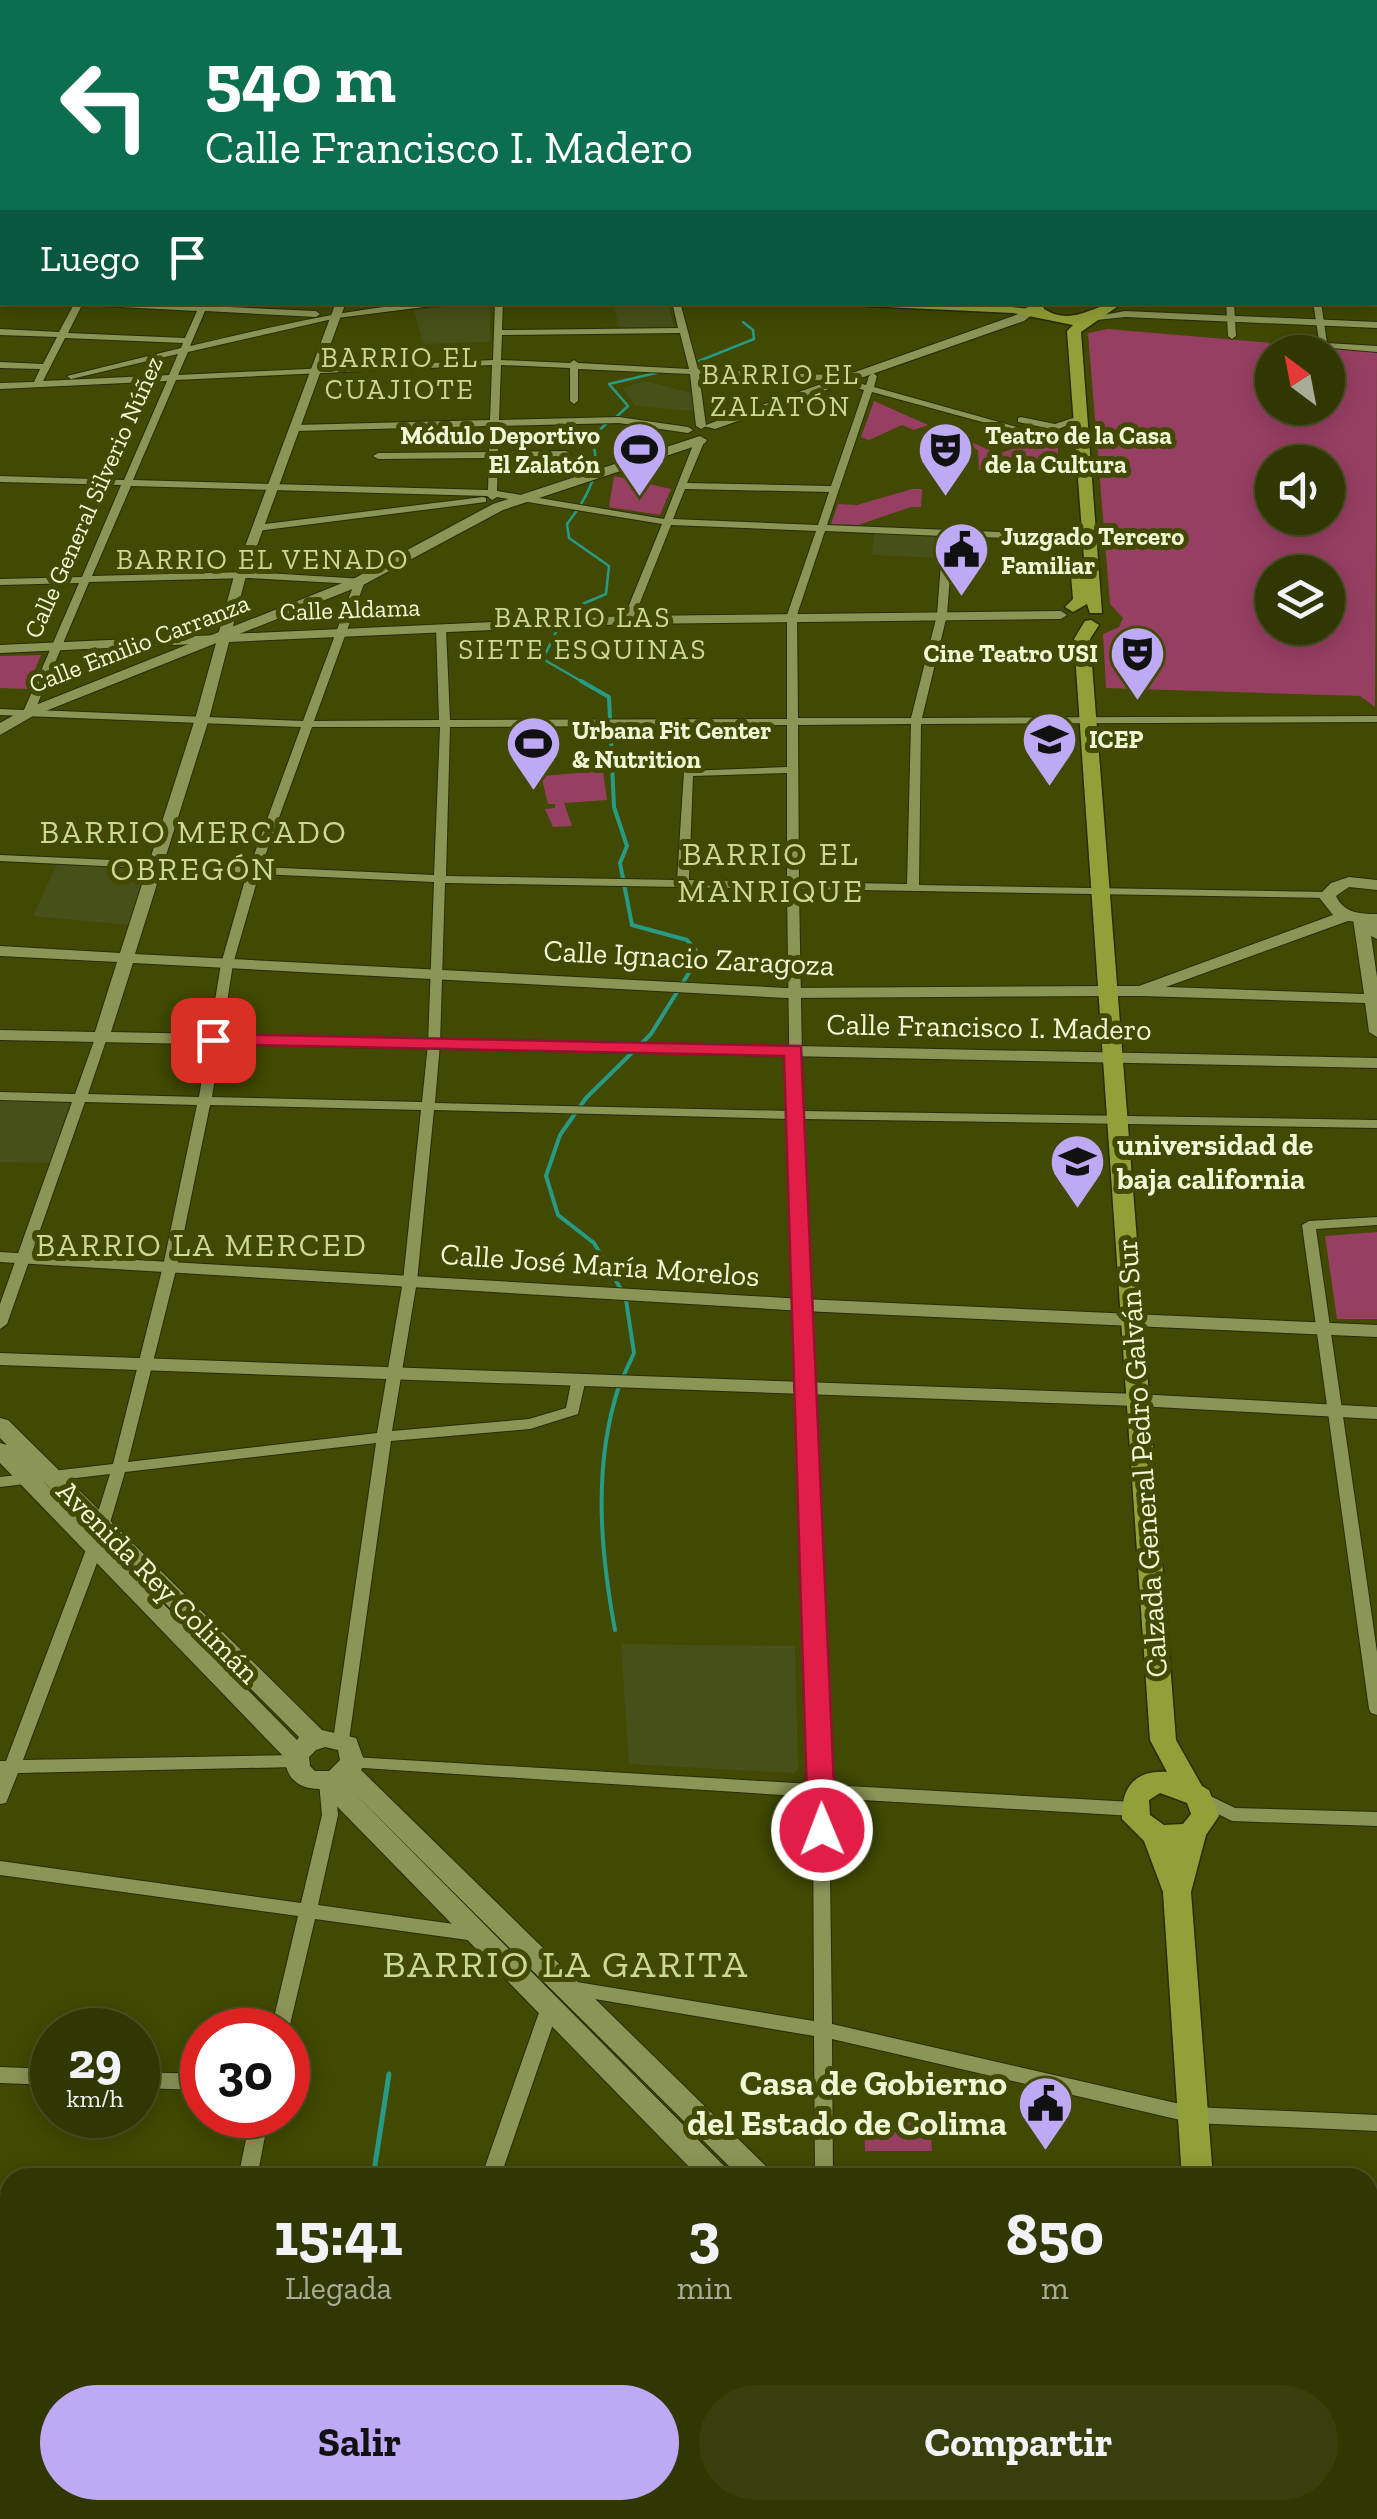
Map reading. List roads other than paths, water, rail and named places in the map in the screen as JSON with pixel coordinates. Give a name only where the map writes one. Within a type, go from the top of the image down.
[{"type":"main road","points":[[924,305],[1039,311],[1102,309]]},
{"type":"main road","points":[[1079,620],[1074,330],[1102,309]]},
{"type":"main road","points":[[1039,311],[1067,330],[1079,620]]},
{"type":"main road","name":"Calle Emilio Carranza","points":[[861,381],[1039,311]]},
{"type":"main road","name":"Calle Emilio Carranza","points":[[8,723],[336,591],[357,588],[494,499],[520,498],[701,431],[861,381],[1026,322],[1039,311]]},
{"type":"main road","name":"Calzada General Pedro Galván Sur","points":[[1079,620],[1163,1740],[1194,1793]]},
{"type":"main road","name":"Calle General Silverio Núñez","points":[[0,748],[8,723]]},
{"type":"main road","points":[[1136,987],[1357,916],[1336,886],[1377,885]]},
{"type":"main road","name":"Calle Ignacio Zaragoza","points":[[1108,986],[1136,987]]},
{"type":"main road","name":"Avenida Rey Colimán","points":[[0,1425],[40,1478],[303,1752],[303,1776],[343,1772]]},
{"type":"main road","name":"Avenida Rey Colimán","points":[[0,1450],[40,1478]]},
{"type":"main road","points":[[303,1752],[342,1740],[352,1750],[343,1772]]},
{"type":"main road","name":"Calzada General Pedro Galván Sur","points":[[1138,1798],[1163,1740]]},
{"type":"main road","points":[[343,1772],[479,1935],[523,1980],[558,1997],[749,2168]]},
{"type":"main road","points":[[343,1772],[558,1997],[709,2168]]},
{"type":"main road","points":[[1177,1892],[1197,1829],[1205,1816],[1194,1793],[1174,1783],[1138,1798],[1136,1819],[1156,1834],[1169,1838],[1197,1829]]},
{"type":"main road","points":[[1156,1834],[1177,1892],[1197,2168]]},
{"type":"street","points":[[36,384],[77,305]]},
{"type":"street","points":[[162,305],[339,309],[408,305]]},
{"type":"street","points":[[494,499],[492,455],[499,305]]},
{"type":"street","points":[[628,620],[683,486],[701,431],[692,365],[677,305]]},
{"type":"street","points":[[1318,305],[1323,344],[1377,350]]},
{"type":"street","name":"Calle General Silverio Núñez","points":[[8,723],[54,648],[204,306]]},
{"type":"street","points":[[36,384],[339,309]]},
{"type":"street","points":[[0,1324],[82,1096],[157,865],[202,720],[240,576],[339,309]]},
{"type":"street","points":[[1102,309],[1125,314],[1230,311]]},
{"type":"street","points":[[1102,309],[1230,311],[1377,322]]},
{"type":"street","points":[[1230,311],[1232,336]]},
{"type":"street","points":[[498,333],[683,330]]},
{"type":"street","points":[[0,332],[186,345]]},
{"type":"street","points":[[0,386],[496,362],[574,362],[676,370],[692,365],[861,381],[1073,444]]},
{"type":"street","points":[[574,362],[574,401]]},
{"type":"street","points":[[0,365],[45,367]]},
{"type":"street","points":[[824,2168],[821,1790],[795,1115],[792,615],[835,490],[861,381]]},
{"type":"street","points":[[957,408],[1045,426],[1073,421]]},
{"type":"street","points":[[295,428],[619,420],[701,431]]},
{"type":"street","points":[[378,456],[566,454]]},
{"type":"street","points":[[0,480],[494,499]]},
{"type":"street","points":[[683,486],[835,490]]},
{"type":"street","points":[[520,498],[667,522],[1077,538]]},
{"type":"street","points":[[257,528],[494,499]]},
{"type":"street","points":[[913,886],[916,719],[942,616],[948,533]]},
{"type":"street","points":[[0,582],[240,576],[357,588],[254,870],[227,964],[205,1099],[170,1266],[120,1469],[6,1766],[0,1798]]},
{"type":"street","name":"Calle Aldama","points":[[0,650],[226,636],[792,615],[1079,620]]},
{"type":"street","points":[[342,1740],[384,1436],[410,1281],[434,1044],[445,724],[441,628]]},
{"type":"street","points":[[8,723],[1377,719]]},
{"type":"street","points":[[683,882],[688,773],[793,770]]},
{"type":"street","points":[[0,858],[442,879],[1100,890],[1357,916],[1377,1032]]},
{"type":"street","name":"Calle Ignacio Zaragoza","points":[[0,951],[796,993],[1108,986]]},
{"type":"street","name":"Calle Ignacio Zaragoza","points":[[1136,987],[1374,998]]},
{"type":"street","name":"Calle Francisco I. Madero","points":[[0,1035],[1377,1063]]},
{"type":"street","points":[[0,1096],[1377,1124]]},
{"type":"street","points":[[1377,1221],[1309,1225],[1377,1708]]},
{"type":"street","name":"Calle José María Morelos","points":[[0,1256],[804,1305],[1377,1331]]},
{"type":"street","points":[[0,1359],[147,1362],[598,1384],[1137,1400],[1377,1413]]},
{"type":"street","points":[[0,1482],[558,1418],[573,1411],[578,1383]]},
{"type":"street","points":[[6,1766],[303,1752]]},
{"type":"street","points":[[285,2008],[343,1772],[1138,1798]]},
{"type":"street","points":[[1194,1793],[1232,1814]]},
{"type":"street","points":[[1197,1829],[1232,1814],[1377,1820]]},
{"type":"street","points":[[0,1868],[479,1935]]},
{"type":"street","points":[[494,2168],[558,1997],[824,2030],[1193,2115],[1377,2124]]},
{"type":"street","points":[[0,2075],[30,2076]]},
{"type":"street","points":[[248,2168],[255,2138]]},
{"type":"waterway","points":[[699,361],[754,339],[753,330],[743,322]]},
{"type":"waterway","points":[[616,417],[628,406],[609,384],[656,373]]},
{"type":"waterway","points":[[586,684],[543,659],[566,611],[606,594],[609,566],[569,538],[567,524],[591,483],[596,461],[591,438],[608,422]]},
{"type":"waterway","points":[[581,681],[609,697],[614,807],[627,846],[620,863],[632,925],[687,940],[700,955],[651,1034],[586,1098],[560,1135],[546,1176],[558,1215],[594,1243],[622,1291]]},
{"type":"waterway","points":[[623,1377],[634,1353],[626,1300]]},
{"type":"waterway","points":[[615,1630],[603,1538],[602,1477],[619,1386]]},
{"type":"waterway","points":[[375,2168],[389,2074]]},
{"type":"place","name":"Módulo Deportivo El Zalatón","points":[[639,498]]},
{"type":"place","name":"Teatro de la Casa de la Cultura","points":[[946,498]]},
{"type":"place","name":"Juzgado Tercero Familiar","points":[[962,599]]},
{"type":"place","name":"Cine Teatro USI","points":[[1137,702]]},
{"type":"place","name":"ICEP","points":[[1050,788]]},
{"type":"place","name":"Urbana Fit Center & Nutrition","points":[[533,793]]},
{"type":"place","name":"universidad de baja california","points":[[1078,1211]]},
{"type":"place","name":"Casa de Gobierno del Estado de Colima","points":[[1046,2152]]},
{"type":"district","name":"BARRIO EL CUAJIOTE","points":[[400,373]]},
{"type":"district","name":"BARRIO EL ZALATÓN","points":[[781,390]]},
{"type":"district","name":"BARRIO EL VENADO","points":[[263,559]]},
{"type":"district","name":"BARRIO LAS SIETE ESQUINAS","points":[[583,633]]},
{"type":"district","name":"BARRIO MERCADO OBREGÓN","points":[[194,850]]},
{"type":"district","name":"BARRIO EL MANRIQUE","points":[[771,872]]},
{"type":"district","name":"BARRIO LA MERCED","points":[[202,1245]]},
{"type":"district","name":"BARRIO LA GARITA","points":[[566,1964]]}]
